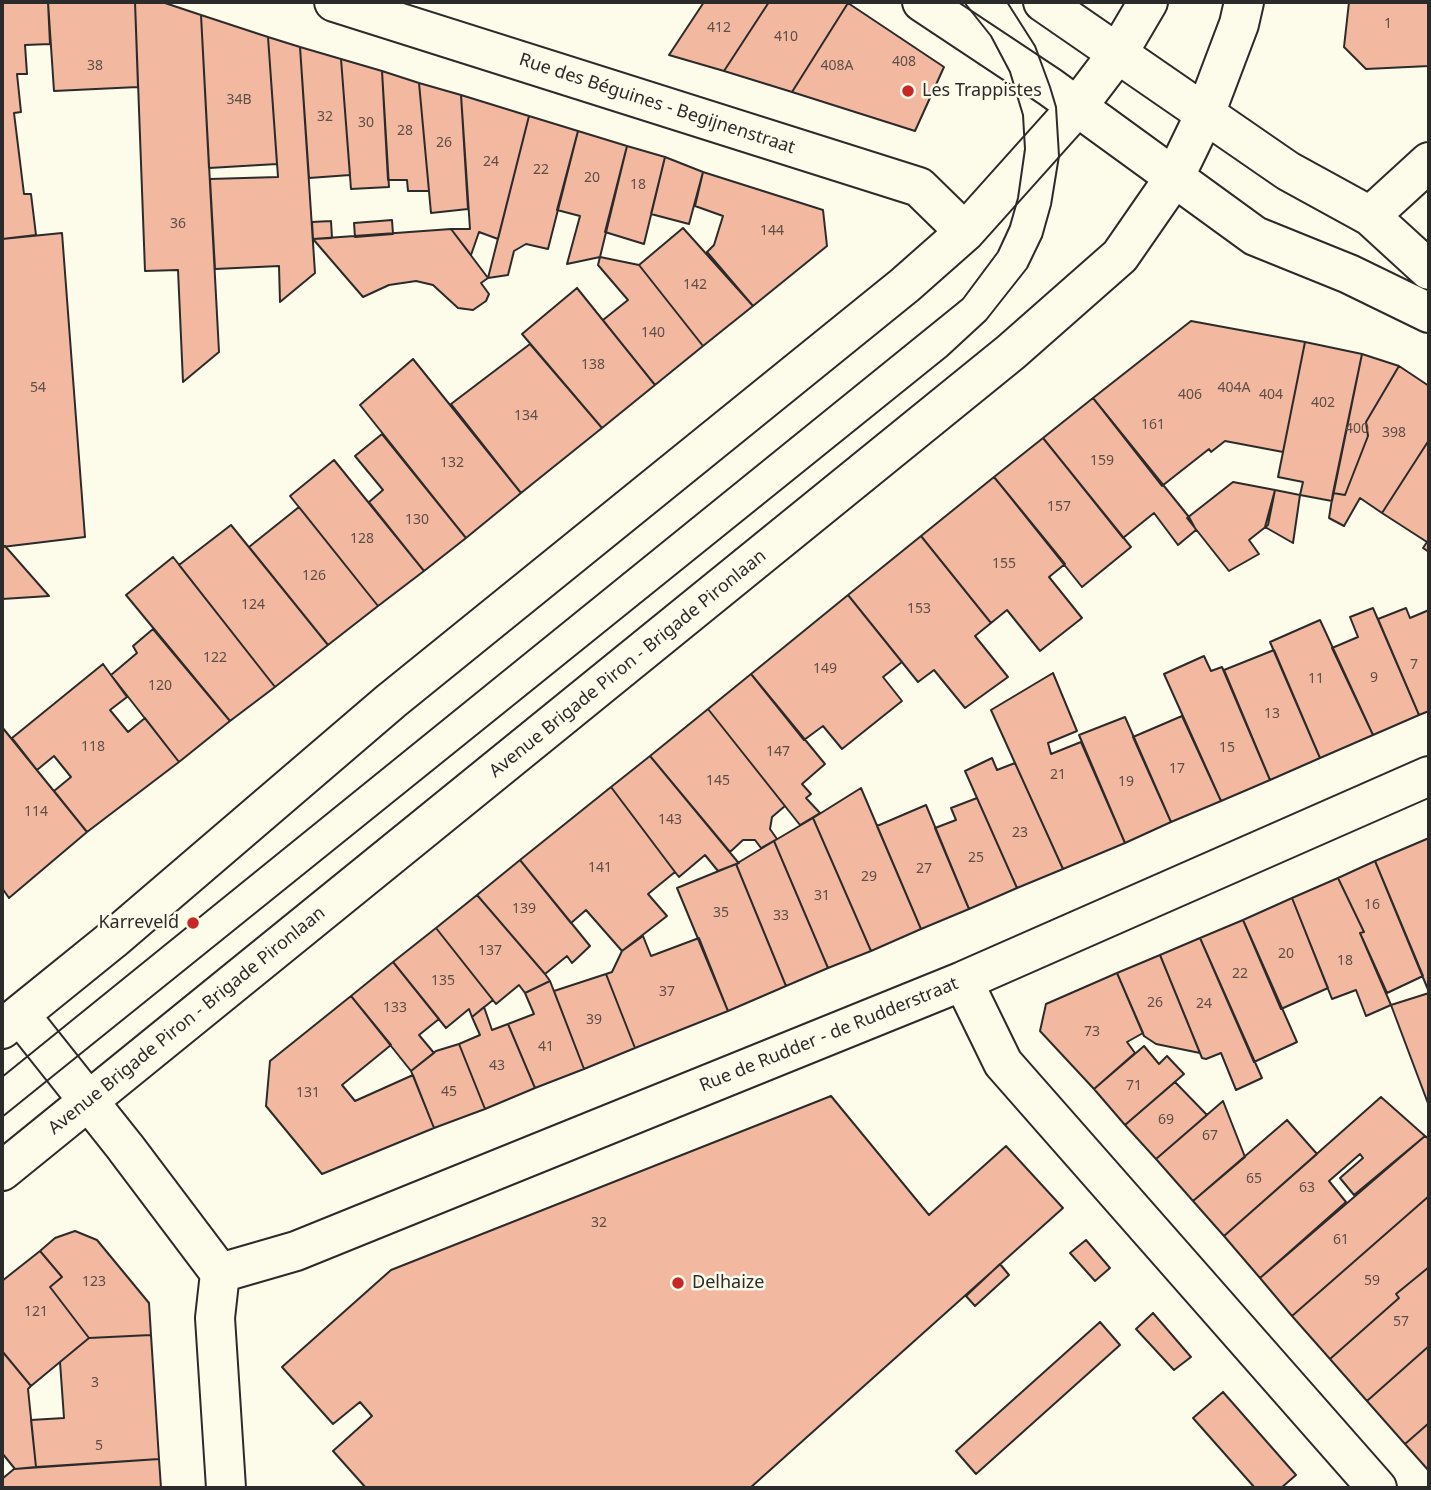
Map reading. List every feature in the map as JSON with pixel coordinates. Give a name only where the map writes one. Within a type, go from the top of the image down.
[{"type":"street","name":"Rue des Béguines - Begijnenstraat","points":[[334,2],[919,187],[965,232]]},
{"type":"street","points":[[922,2],[1077,107],[1255,236],[1349,274],[1429,313]]},
{"type":"street","points":[[1043,2],[1288,171],[1370,216],[1429,270]]},
{"type":"street","points":[[226,1488],[215,1318],[220,1273],[89,1102],[11,1022],[391,701],[905,285],[965,232],[1077,107],[1118,53],[1148,2]]},
{"type":"street","name":"Avenue Brigade Piron - Brigade Pironlaan","points":[[2,1171],[1011,352],[1120,256],[1174,178],[1205,114],[1239,24],[1244,2]]},
{"type":"street","points":[[1370,216],[1429,162]]},
{"type":"street","name":"Rue de Rudder - de Rudderstraat","points":[[220,1273],[296,1251],[963,981],[1429,775]]},
{"type":"street","points":[[963,981],[1003,1063],[1377,1488]]},
{"type":"building","points":[[2,2],[48,2],[50,44],[25,45],[27,74],[17,74],[21,112],[14,113],[24,194],[31,194],[36,235],[2,239]]},
{"type":"building","points":[[48,2],[135,2],[138,87],[54,91]]},
{"type":"building","points":[[135,2],[162,2],[201,15],[219,352],[183,382],[178,270],[145,271]]},
{"type":"building","points":[[704,2],[769,2],[724,71],[669,55]]},
{"type":"building","points":[[769,2],[848,3],[792,92],[724,71]]},
{"type":"building","points":[[1349,2],[1429,2],[1429,66],[1366,69],[1344,47]]},
{"type":"building","points":[[848,3],[944,67],[915,131],[792,92]]},
{"type":"building","points":[[201,15],[268,37],[277,164],[209,168]]},
{"type":"building","points":[[268,37],[300,47],[315,273],[280,302],[279,266],[215,269],[210,179],[278,177]]},
{"type":"building","points":[[300,47],[341,59],[350,175],[309,178]]},
{"type":"building","points":[[341,59],[382,71],[389,187],[351,189]]},
{"type":"building","points":[[382,71],[419,83],[429,191],[408,191],[407,180],[388,180]]},
{"type":"building","points":[[419,83],[461,95],[468,209],[431,213]]},
{"type":"building","points":[[461,95],[529,116],[498,239],[479,232],[471,255],[451,229],[470,229]]},
{"type":"building","points":[[529,116],[578,131],[548,249],[526,244],[514,251],[508,275],[488,278]]},
{"type":"building","points":[[578,131],[627,146],[600,257],[567,264],[580,216],[557,210]]},
{"type":"building","points":[[627,146],[665,157],[644,244],[605,232]]},
{"type":"building","points":[[665,157],[703,172],[689,224],[651,214]]},
{"type":"building","points":[[703,172],[823,210],[827,246],[753,306],[707,252],[714,245],[723,216],[695,206]]},
{"type":"building","points":[[392,220],[393,234],[355,237],[354,223]]},
{"type":"building","points":[[331,221],[332,238],[313,239],[312,222]]},
{"type":"building","points":[[683,228],[753,306],[703,346],[639,265]]},
{"type":"building","points":[[451,229],[488,278],[481,283],[489,294],[486,301],[473,310],[458,308],[433,285],[416,281],[389,285],[363,297],[313,239]]},
{"type":"building","points":[[62,233],[85,537],[2,547],[2,239]]},
{"type":"building","points":[[600,257],[639,265],[703,346],[655,385],[603,320],[628,300],[598,265]]},
{"type":"building","points":[[577,288],[655,385],[602,428],[522,334]]},
{"type":"building","points":[[1191,321],[1305,342],[1283,452],[1225,441],[1211,452],[1209,449],[1162,486],[1093,398]]},
{"type":"building","points":[[1305,342],[1362,354],[1332,501],[1300,495],[1303,482],[1278,477]]},
{"type":"building","points":[[530,344],[602,428],[521,493],[451,404]]},
{"type":"building","points":[[1362,354],[1399,366],[1366,422],[1368,436],[1345,495],[1333,493]]},
{"type":"building","points":[[413,359],[521,493],[466,538],[360,405]]},
{"type":"building","points":[[1399,366],[1429,386],[1429,440],[1382,513],[1360,498],[1344,526],[1329,518],[1333,493],[1345,495],[1368,436],[1366,422]]},
{"type":"building","points":[[1093,398],[1189,517],[1196,530],[1178,545],[1154,513],[1123,538],[1043,438]]},
{"type":"building","points":[[382,434],[466,538],[424,571],[369,502],[383,490],[355,456]]},
{"type":"building","points":[[1043,438],[1131,547],[1082,587],[994,477]]},
{"type":"building","points":[[1429,440],[1429,552],[1423,548],[1427,542],[1382,513]]},
{"type":"building","points":[[334,460],[424,571],[378,606],[290,496]]},
{"type":"building","points":[[994,477],[1065,564],[1049,577],[1082,618],[1040,651],[1007,610],[991,623],[921,536]]},
{"type":"building","points":[[1233,482],[1275,490],[1268,525],[1249,540],[1259,554],[1229,571],[1187,518]]},
{"type":"building","points":[[1275,490],[1300,495],[1293,543],[1265,527]]},
{"type":"building","points":[[299,507],[378,606],[328,645],[249,547]]},
{"type":"building","points":[[231,525],[328,645],[275,687],[179,565]]},
{"type":"building","points":[[921,536],[991,623],[975,636],[1008,677],[965,708],[934,670],[918,682],[848,595]]},
{"type":"building","points":[[5,546],[49,596],[2,599],[2,547]]},
{"type":"building","points":[[173,557],[275,687],[230,721],[126,595]]},
{"type":"building","points":[[848,595],[902,662],[883,677],[902,701],[842,749],[823,726],[804,740],[751,674]]},
{"type":"building","points":[[1373,608],[1419,715],[1373,735],[1332,648],[1358,637],[1350,617]]},
{"type":"building","points":[[1406,608],[1410,618],[1429,610],[1429,711],[1419,715],[1378,619]]},
{"type":"building","points":[[1320,620],[1373,735],[1320,758],[1270,642]]},
{"type":"building","points":[[153,629],[230,721],[179,762],[111,675],[137,653],[133,646]]},
{"type":"building","points":[[1274,650],[1320,758],[1270,780],[1224,670]]},
{"type":"building","points":[[1204,656],[1211,671],[1222,667],[1270,780],[1221,801],[1164,674]]},
{"type":"building","points":[[103,664],[127,697],[110,710],[128,732],[145,718],[179,762],[87,832],[54,791],[71,777],[54,756],[37,770],[12,738]]},
{"type":"building","points":[[1053,673],[1077,731],[1048,743],[1051,754],[1081,742],[1125,843],[1063,869],[991,710]]},
{"type":"building","points":[[751,674],[825,764],[802,784],[811,794],[806,798],[820,813],[800,825],[708,709]]},
{"type":"building","points":[[708,709],[785,806],[772,817],[770,829],[777,839],[761,848],[755,840],[743,840],[730,852],[650,756]]},
{"type":"building","points":[[1182,716],[1221,801],[1171,822],[1133,737]]},
{"type":"building","points":[[1125,717],[1171,822],[1125,843],[1079,735]]},
{"type":"building","points":[[2,727],[87,832],[9,898],[2,888]]},
{"type":"building","points":[[650,756],[739,863],[718,871],[705,855],[679,877],[611,787]]},
{"type":"building","points":[[992,758],[997,770],[1015,763],[1063,869],[1017,888],[965,771]]},
{"type":"building","points":[[611,787],[675,872],[648,894],[667,916],[622,951],[586,910],[571,923],[520,860]]},
{"type":"building","points":[[861,788],[921,929],[871,951],[813,818]]},
{"type":"building","points":[[977,798],[1017,888],[969,909],[935,828],[956,820],[951,808]]},
{"type":"building","points":[[926,805],[969,909],[921,929],[877,826]]},
{"type":"building","points":[[813,818],[871,951],[828,968],[774,841]]},
{"type":"building","points":[[1429,838],[1429,992],[1375,861]]},
{"type":"building","points":[[774,841],[828,968],[786,986],[736,864]]},
{"type":"building","points":[[520,860],[590,946],[572,963],[567,956],[545,974],[477,895]]},
{"type":"building","points":[[1375,861],[1423,976],[1387,993],[1360,933],[1364,932],[1338,878]]},
{"type":"building","points":[[736,864],[786,986],[728,1011],[677,888]]},
{"type":"building","points":[[1338,878],[1364,932],[1360,933],[1391,1005],[1366,1016],[1356,990],[1332,999],[1292,898]]},
{"type":"building","points":[[477,895],[550,981],[525,993],[519,985],[496,1004],[436,928]]},
{"type":"building","points":[[1292,898],[1328,988],[1281,1009],[1243,920]]},
{"type":"building","points":[[1243,920],[1297,1042],[1254,1062],[1200,938]]},
{"type":"building","points":[[436,928],[493,1000],[472,1017],[469,1009],[446,1028],[393,962]]},
{"type":"building","points":[[643,936],[651,956],[699,938],[728,1011],[635,1048],[606,974],[612,972],[622,951]]},
{"type":"building","points":[[1200,938],[1262,1078],[1236,1090],[1221,1053],[1202,1058],[1160,955]]},
{"type":"building","points":[[1160,955],[1200,1053],[1156,1044],[1144,1036],[1117,973]]},
{"type":"building","points":[[393,962],[439,1019],[419,1035],[434,1053],[411,1071],[351,996]]},
{"type":"building","points":[[1117,973],[1143,1033],[1127,1042],[1135,1053],[1094,1089],[1040,1031],[1046,1004]]},
{"type":"building","points":[[606,974],[635,1048],[584,1069],[554,991]]},
{"type":"building","points":[[550,981],[584,1069],[535,1088],[508,1024],[534,1014],[525,993]]},
{"type":"building","points":[[1429,993],[1429,1106],[1391,1005]]},
{"type":"building","points":[[351,996],[391,1045],[342,1085],[355,1101],[413,1075],[434,1128],[322,1174],[266,1106],[270,1061]]},
{"type":"building","points":[[484,1007],[492,1030],[508,1024],[535,1088],[485,1109],[459,1044],[480,1035],[472,1017]]},
{"type":"building","points":[[459,1044],[485,1109],[434,1128],[411,1071],[436,1051]]},
{"type":"building","points":[[1144,1046],[1159,1064],[1167,1056],[1184,1074],[1125,1125],[1094,1089]]},
{"type":"building","points":[[1175,1082],[1207,1115],[1156,1159],[1125,1125]]},
{"type":"building","name":"Delhaize","points":[[831,1096],[929,1215],[1006,1146],[1063,1208],[750,1488],[366,1488],[333,1451],[372,1416],[360,1402],[333,1424],[282,1367],[391,1270]]},
{"type":"building","points":[[1381,1097],[1425,1136],[1354,1195],[1340,1178],[1363,1158],[1360,1154],[1329,1181],[1346,1202],[1260,1278],[1224,1236]]},
{"type":"building","points":[[1223,1101],[1245,1157],[1193,1201],[1156,1159]]},
{"type":"building","points":[[1287,1120],[1317,1154],[1224,1236],[1193,1201]]},
{"type":"building","points":[[1425,1136],[1429,1139],[1429,1196],[1292,1316],[1260,1278]]},
{"type":"building","points":[[1429,1196],[1429,1267],[1396,1294],[1399,1298],[1330,1359],[1292,1316]]},
{"type":"building","points":[[75,1231],[97,1240],[149,1303],[151,1335],[89,1338],[50,1287],[62,1277],[40,1251],[55,1238]]},
{"type":"building","points":[[1086,1240],[1110,1268],[1095,1281],[1070,1253]]},
{"type":"building","points":[[40,1251],[62,1277],[50,1287],[89,1338],[31,1386],[2,1351],[2,1281]]},
{"type":"building","points":[[1000,1264],[1009,1275],[975,1306],[966,1296]]},
{"type":"building","points":[[1429,1267],[1429,1346],[1367,1401],[1330,1359],[1399,1298],[1396,1294]]},
{"type":"building","points":[[1153,1313],[1191,1357],[1174,1370],[1136,1329]]},
{"type":"building","points":[[1100,1322],[1120,1345],[976,1474],[956,1451]]},
{"type":"building","points":[[151,1335],[159,1459],[36,1467],[31,1420],[64,1418],[60,1362],[89,1338]]},
{"type":"building","points":[[1429,1346],[1429,1423],[1405,1444],[1367,1401]]},
{"type":"building","points":[[2,1351],[31,1386],[28,1389],[36,1467],[15,1469],[2,1453]]},
{"type":"building","points":[[1223,1392],[1296,1475],[1281,1488],[1255,1488],[1193,1418]]},
{"type":"building","points":[[1429,1423],[1429,1471],[1405,1444]]},
{"type":"building","points":[[159,1459],[161,1488],[2,1488],[2,1479],[14,1469]]},
{"type":"tram line","points":[[2,1077],[963,299],[998,252],[1010,226],[1018,198],[1025,149],[1023,115],[1010,72],[991,36],[964,2]]},
{"type":"tram line","points":[[2,1117],[947,356],[986,320],[1027,268],[1042,237],[1051,205],[1059,156],[1056,107],[1050,87],[1035,46],[1007,2]]},
{"type":"place","name":"Les Trappistes","points":[[908,91]]},
{"type":"place","name":"Karreveld","points":[[193,923]]},
{"type":"place","name":"Delhaize","points":[[678,1283]]}]
